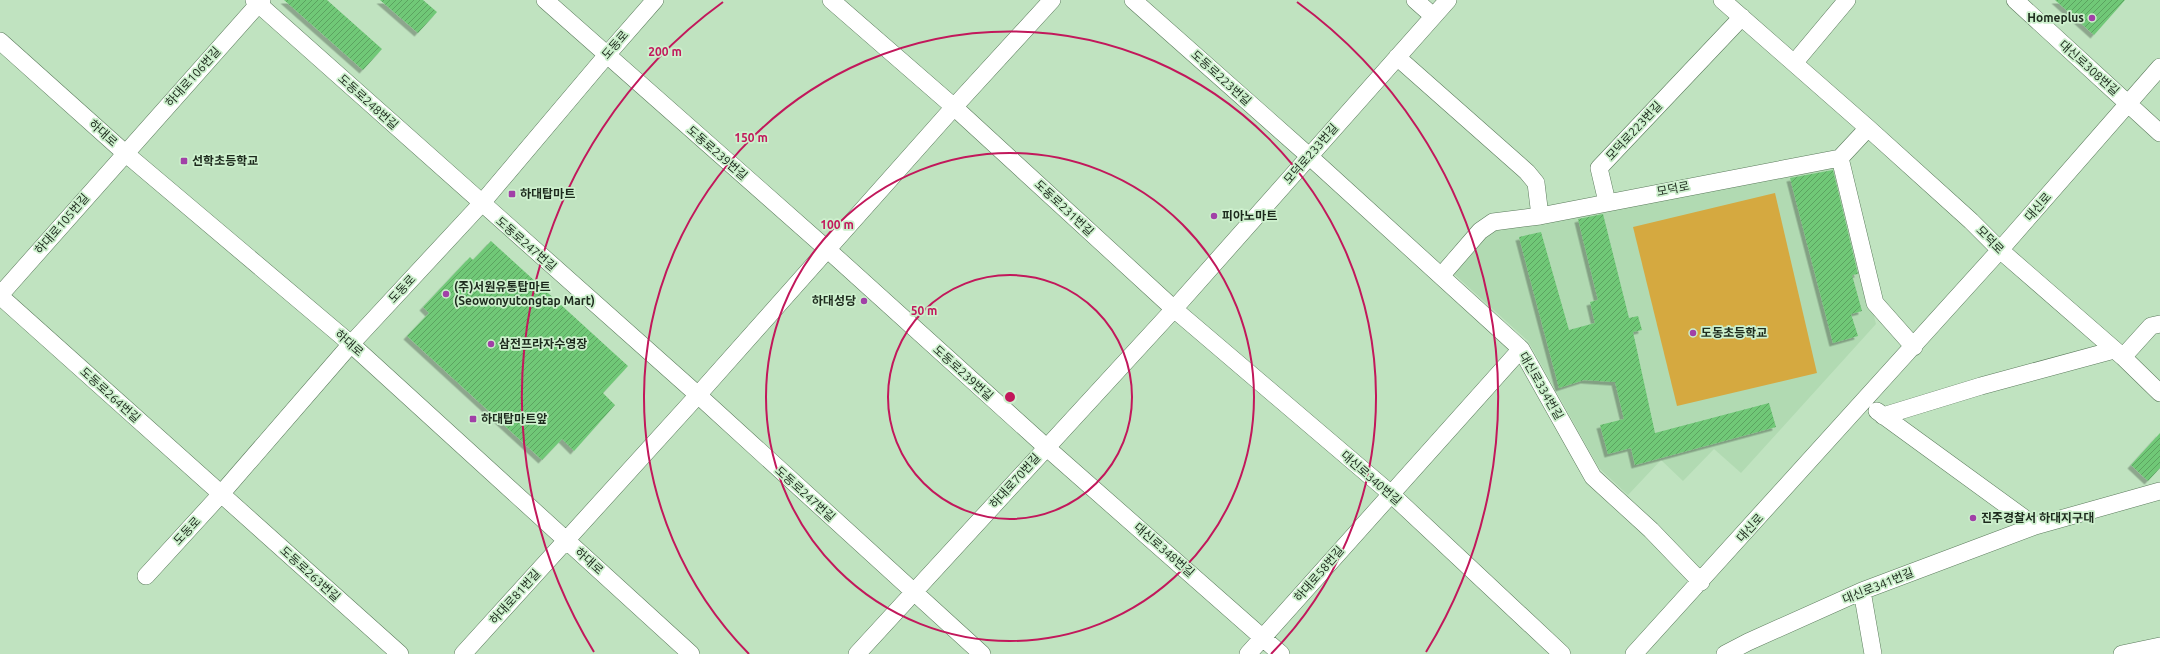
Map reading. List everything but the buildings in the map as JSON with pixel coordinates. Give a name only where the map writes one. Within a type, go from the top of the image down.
[{"type":"street","name":"도동로239번길","points":[[545,0],[606,56],[828,250],[1046,447]]},
{"type":"street","name":"도동로","points":[[146,576],[351,344],[481,204],[655,0]]},
{"type":"street","name":"도동로231번길","points":[[831,0],[954,107],[1174,309]]},
{"type":"street","points":[[566,541],[828,250],[954,107],[1052,0]]},
{"type":"street","name":"도동로223번길","points":[[1132,0],[1309,156]]},
{"type":"street","points":[[1415,0],[1433,16]]},
{"type":"street","name":"모덕로233번길","points":[[1174,309],[1448,0]]},
{"type":"street","name":"모덕로","points":[[1722,0],[1795,62],[1971,221],[2000,250],[2160,393]]},
{"type":"street","points":[[1795,62],[1847,0]]},
{"type":"street","name":"대신로308번길","points":[[2015,0],[2160,133]]},
{"type":"street","name":"하대로106번길","points":[[125,153],[258,1]]},
{"type":"street","name":"도동로248번길","points":[[258,1],[481,204]]},
{"type":"street","name":"모덕로223번길","points":[[1607,202],[1599,168],[1742,17]]},
{"type":"street","name":"하대로","points":[[0,41],[125,153],[351,344],[691,654]]},
{"type":"street","points":[[1397,57],[1528,172],[1536,184],[1540,216]]},
{"type":"street","name":"대신로","points":[[1634,654],[1914,347],[2160,67]]},
{"type":"street","points":[[1868,128],[1840,158],[1875,304],[1914,347]]},
{"type":"street","name":"하대로105번길","points":[[0,296],[125,153]]},
{"type":"street","name":"대신로334번길","points":[[1309,156],[1521,349],[1593,477],[1651,530],[1701,582]]},
{"type":"street","name":"모덕로","points":[[1607,202],[1840,158]]},
{"type":"street","points":[[1441,276],[1480,231],[1493,222],[1540,216],[1607,202]]},
{"type":"street","name":"도동로247번길","points":[[481,204],[698,395],[982,654]]},
{"type":"street","name":"도동로264번길","points":[[0,296],[220,494]]},
{"type":"street","name":"하대로70번길","points":[[857,654],[1174,309]]},
{"type":"street","name":"대신로340번길","points":[[1174,309],[1390,493],[1562,654]]},
{"type":"street","points":[[1883,416],[1981,386],[2118,354],[2151,326],[2160,324]]},
{"type":"street","name":"하대로58번길","points":[[1248,654],[1390,493],[1521,349]]},
{"type":"street","points":[[1864,402],[2035,526]]},
{"type":"street","name":"대신로348번길","points":[[1046,447],[1281,654]]},
{"type":"street","name":"대신로341번길","points":[[1725,654],[1748,642],[1862,591],[2035,526],[2160,491]]},
{"type":"street","name":"도동로263번길","points":[[220,494],[400,654]]},
{"type":"street","name":"하대로81번길","points":[[463,654],[566,541]]},
{"type":"street","points":[[1862,591],[1872,654]]},
{"type":"street","points":[[2122,654],[2160,646]]},
{"type":"shaded area","name":"도동초등학교","points":[[1836,164],[1876,324],[1741,473],[1714,449],[1683,481],[1661,460],[1628,495],[1599,468],[1528,341],[1454,274],[1456,264],[1484,233]]},
{"type":"shaded area","points":[[1775,193],[1817,373],[1677,406],[1633,227]]},
{"type":"place","name":"Homeplus","points":[[2092,18]]},
{"type":"place","name":"선학초등학교","points":[[184,161]]},
{"type":"place","name":"하대탑마트","points":[[512,194]]},
{"type":"place","name":"피아노마트","points":[[1214,216]]},
{"type":"place","name":"(주)서원유통탑마트 (Seowonyutongtap Mart)","points":[[446,294]]},
{"type":"place","name":"하대성당","points":[[864,301]]},
{"type":"place","name":"도동초등학교","points":[[1693,333]]},
{"type":"place","name":"삼전프라자수영장","points":[[491,344]]},
{"type":"place","name":"하대탑마트앞","points":[[473,419]]},
{"type":"place","name":"진주경찰서 하대지구대","points":[[1973,518]]}]
